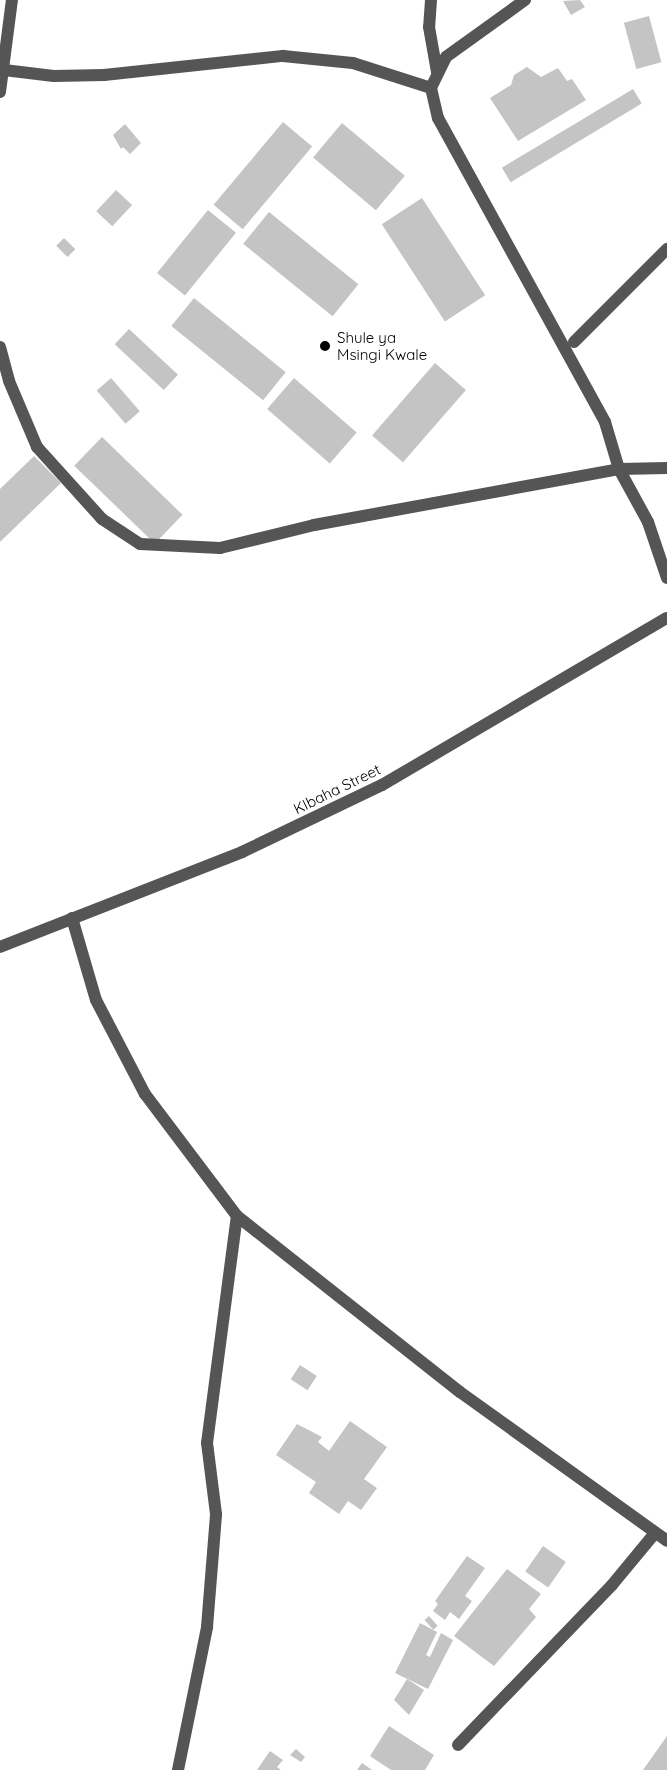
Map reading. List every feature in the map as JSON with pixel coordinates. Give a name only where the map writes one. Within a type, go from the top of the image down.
[{"type":"street","points":[[0,92],[12,0]]},
{"type":"street","points":[[431,0],[429,27],[437,72]]},
{"type":"street","points":[[525,0],[458,46],[437,72],[431,88],[438,118],[472,186],[564,343],[604,422],[619,469],[648,522],[667,578]]},
{"type":"street","points":[[2,68],[54,76],[104,75],[284,56],[353,63],[431,88]]},
{"type":"street","points":[[574,342],[667,249]]},
{"type":"street","points":[[0,347],[5,381],[37,447],[62,478],[102,519],[140,544],[220,548],[314,525],[619,469],[667,468]]},
{"type":"street","name":"KIbaha Street","points":[[0,947],[242,852],[382,785],[667,618]]},
{"type":"street","points":[[72,918],[96,1000],[145,1094],[237,1216],[460,1392],[667,1541]]},
{"type":"street","points":[[177,1770],[207,1626],[216,1514],[207,1443],[237,1216]]},
{"type":"street","points":[[458,1745],[612,1585],[654,1533]]},
{"type":"building","points":[[580,0],[585,7],[571,15],[563,1]]},
{"type":"building","points":[[649,16],[661,62],[636,69],[624,23]]},
{"type":"building","points":[[527,67],[541,77],[558,68],[567,81],[572,79],[586,100],[518,141],[490,98],[511,85],[514,75]]},
{"type":"building","points":[[633,89],[642,104],[511,182],[502,168]]},
{"type":"building","points":[[283,122],[312,146],[243,229],[214,205]]},
{"type":"building","points":[[342,123],[405,176],[376,210],[313,157]]},
{"type":"building","points":[[125,124],[141,143],[130,154],[123,147],[121,149],[113,135]]},
{"type":"building","points":[[116,190],[132,205],[112,226],[96,211]]},
{"type":"building","points":[[422,198],[485,295],[445,321],[382,224]]},
{"type":"building","points":[[208,210],[236,233],[185,296],[157,273]]},
{"type":"building","points":[[269,212],[358,284],[333,316],[243,244]]},
{"type":"building","points":[[64,238],[75,249],[68,257],[56,246]]},
{"type":"building","points":[[194,298],[286,372],[263,400],[171,326]]},
{"type":"building","points":[[129,329],[178,375],[164,390],[115,344]]},
{"type":"building","points":[[435,363],[466,390],[403,462],[372,435]]},
{"type":"building","points":[[111,378],[140,411],[126,424],[97,390]]},
{"type":"building","points":[[294,378],[357,432],[330,463],[267,409]]},
{"type":"building","points":[[102,437],[183,515],[155,544],[74,466]]},
{"type":"building","points":[[34,456],[61,483],[0,542],[0,489]]},
{"type":"building","points":[[300,1365],[317,1376],[308,1390],[291,1379]]},
{"type":"building","points":[[350,1421],[387,1447],[364,1479],[377,1488],[361,1510],[348,1501],[339,1514],[309,1493],[316,1482],[276,1455],[297,1424],[322,1437],[318,1442],[329,1451]]},
{"type":"building","points":[[543,1546],[566,1562],[548,1587],[525,1571]]},
{"type":"building","points":[[467,1556],[485,1568],[465,1596],[472,1601],[459,1619],[450,1612],[445,1620],[433,1611],[438,1604],[435,1601]]},
{"type":"building","points":[[507,1569],[541,1594],[529,1609],[536,1617],[494,1666],[454,1636]]},
{"type":"building","points":[[429,1616],[438,1626],[433,1630],[425,1620]]},
{"type":"building","points":[[420,1623],[437,1632],[426,1655],[430,1657],[441,1633],[453,1640],[428,1689],[395,1673]]},
{"type":"building","points":[[407,1679],[424,1690],[409,1715],[394,1700]]},
{"type":"building","points":[[389,1726],[434,1755],[425,1770],[391,1770],[370,1756]]},
{"type":"building","points":[[667,1736],[667,1770],[643,1770]]},
{"type":"building","points":[[296,1749],[305,1757],[301,1762],[290,1755]]},
{"type":"building","points":[[270,1751],[283,1760],[277,1767],[281,1770],[257,1770]]},
{"type":"building","points":[[362,1763],[372,1770],[357,1770]]},
{"type":"place","name":"Shule ya Msingi Kwale","points":[[325,346]]}]
